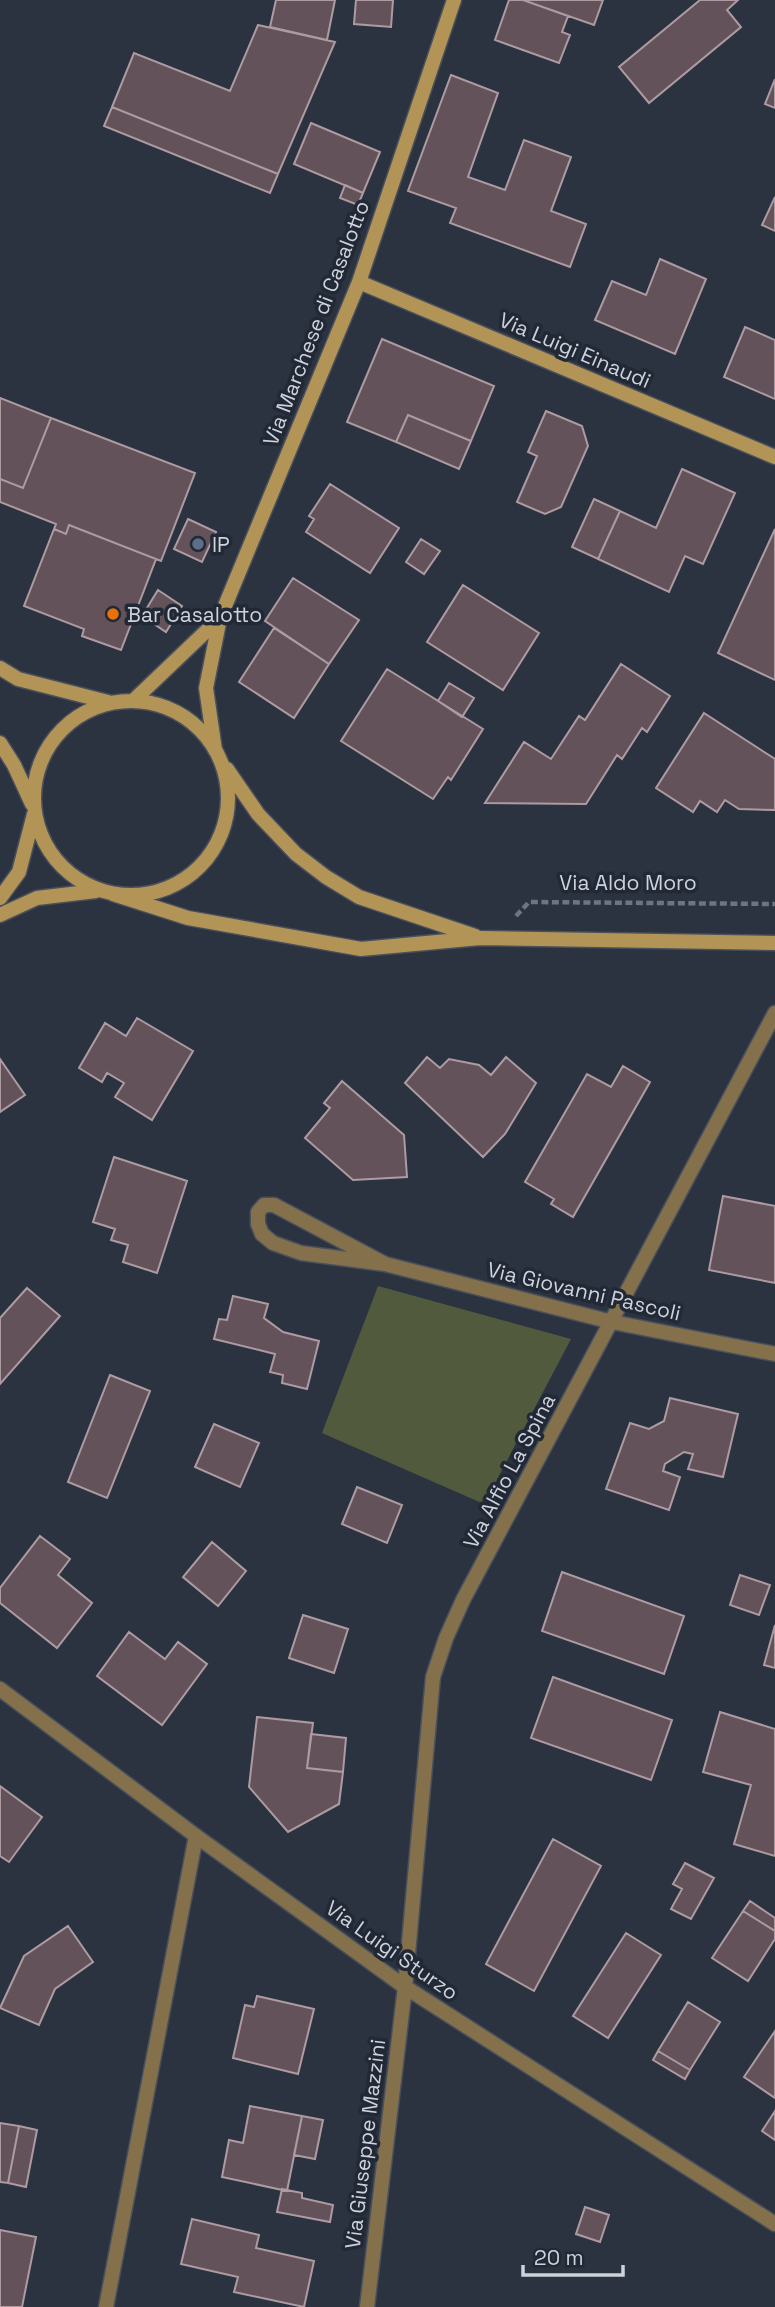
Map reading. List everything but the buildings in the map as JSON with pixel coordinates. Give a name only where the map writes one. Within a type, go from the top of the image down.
[{"type":"main road","name":"Via Marchese di Casalotto","points":[[220,618],[359,282],[454,0]]},
{"type":"main road","name":"Via Luigi Einaudi","points":[[359,282],[775,457]]},
{"type":"main road","points":[[134,700],[220,618]]},
{"type":"main road","points":[[0,915],[37,898],[71,892],[136,895],[159,891],[181,881],[200,867],[214,849],[224,827],[228,804],[226,781],[217,754],[206,688],[220,618]]},
{"type":"main road","points":[[0,668],[18,678],[109,703]]},
{"type":"main road","points":[[0,898],[19,873],[34,809],[34,782],[40,760],[52,740],[68,723],[88,710],[109,703],[134,700],[159,705],[181,715],[201,730],[258,814],[296,854],[326,877],[359,897],[480,938]]},
{"type":"main road","points":[[0,743],[14,765],[34,809],[40,833],[50,852],[64,869],[82,882],[107,892],[188,918],[361,949],[480,938],[775,943]]},
{"type":"street","name":"Via Alfio La Spina","points":[[405,1987],[433,1677],[446,1638],[463,1600],[775,1013]]},
{"type":"street","points":[[264,1205],[274,1205],[385,1264],[301,1253],[273,1243],[262,1234],[258,1224],[258,1212],[264,1205]]},
{"type":"street","name":"Via Giovanni Pascoli","points":[[385,1264],[612,1322],[775,1354]]},
{"type":"street","name":"Via Luigi Sturzo","points":[[0,1689],[196,1836],[405,1987],[775,2224]]},
{"type":"street","points":[[106,2307],[196,1836]]},
{"type":"street","name":"Via Giuseppe Mazzini","points":[[367,2307],[405,1987]]},
{"type":"path","name":"Via Aldo Moro","points":[[498,938],[529,902],[775,904]]},
{"type":"green space","points":[[378,1286],[571,1339],[484,1504],[322,1433]]},
{"type":"place","name":"IP","points":[[198,544]]},
{"type":"place","name":"Bar Casalotto","points":[[113,614]]}]
